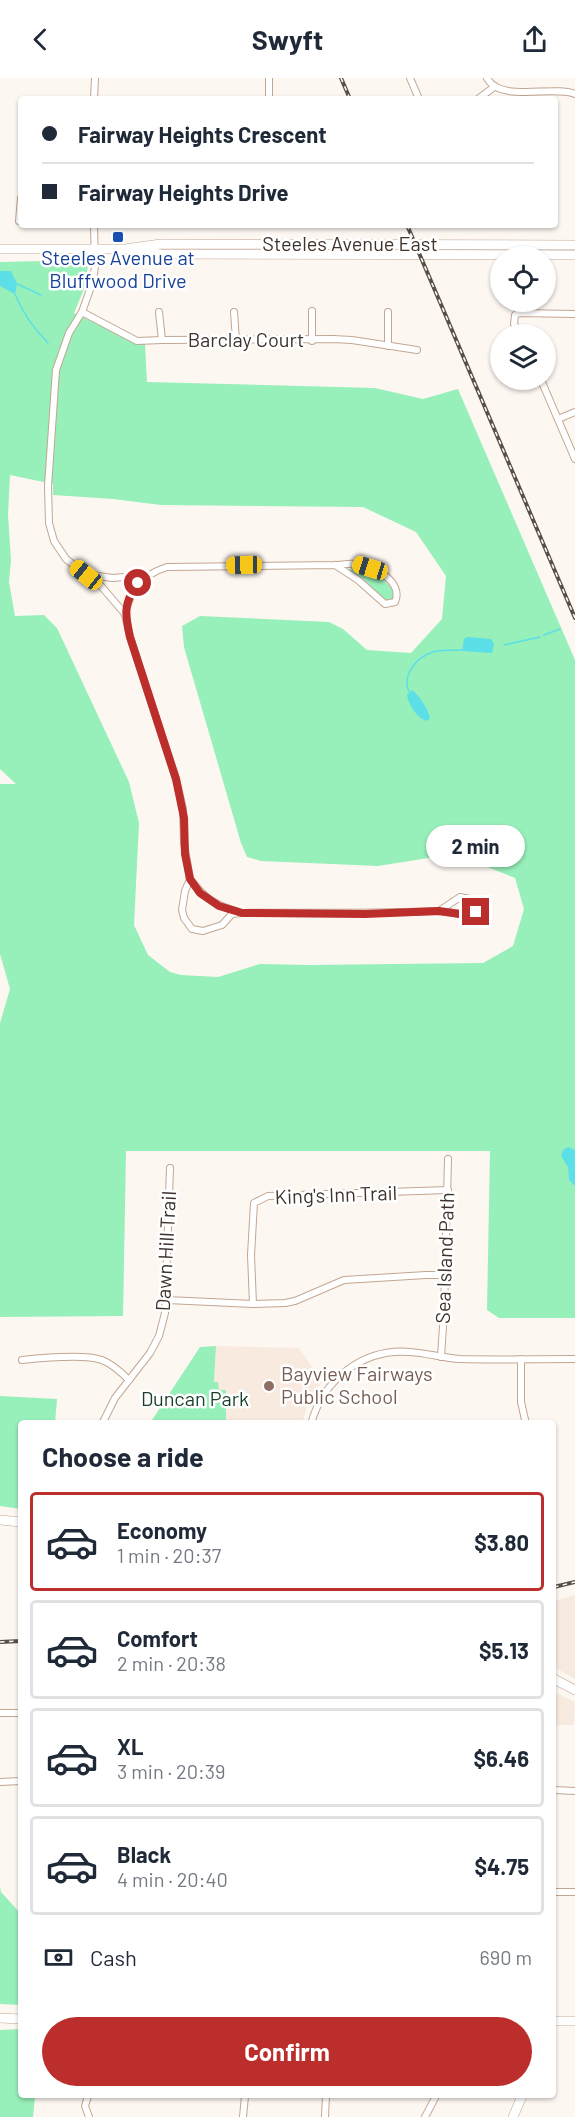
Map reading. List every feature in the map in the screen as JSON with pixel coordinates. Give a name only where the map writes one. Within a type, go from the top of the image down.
[{"type":"main road","name":"Steeles Avenue East","points":[[0,249],[94,250],[161,244],[575,244]]},
{"type":"main road","name":"Steeles Avenue East","points":[[125,249],[161,254],[575,255]]},
{"type":"main road","points":[[0,1520],[18,1522]]},
{"type":"main road","points":[[556,1680],[575,1690]]},
{"type":"main road","points":[[0,2018],[18,2019]]},
{"type":"main road","points":[[556,2021],[575,2021]]},
{"type":"main road","points":[[513,2117],[521,2098]]},
{"type":"street","points":[[94,96],[95,78]]},
{"type":"street","points":[[269,78],[269,96]]},
{"type":"street","points":[[410,78],[418,96]]},
{"type":"street","points":[[488,78],[494,87],[505,91],[575,94]]},
{"type":"street","points":[[482,96],[494,87]]},
{"type":"street","points":[[545,91],[545,96]]},
{"type":"street","points":[[94,228],[93,281],[82,312],[69,333],[56,370],[51,419],[48,514],[50,533],[66,559],[101,586],[125,614],[130,637],[178,788],[184,818],[185,854],[190,879],[200,893],[219,906],[242,913]]},
{"type":"street","points":[[312,311],[312,341]]},
{"type":"street","name":"Barclay Court","points":[[82,312],[137,341],[352,340],[417,350]]},
{"type":"street","points":[[159,312],[162,340]]},
{"type":"street","points":[[234,312],[236,340]]},
{"type":"street","points":[[388,312],[388,346]]},
{"type":"street","points":[[514,324],[515,315],[519,313],[575,314]]},
{"type":"street","points":[[545,390],[575,459]]},
{"type":"street","points":[[558,419],[575,412]]},
{"type":"street","points":[[125,614],[133,589],[138,583],[150,574],[167,567],[357,563],[384,574],[396,587],[399,595],[395,602],[385,604],[335,565]]},
{"type":"street","points":[[86,575],[113,578],[150,574]]},
{"type":"street","points":[[190,879],[185,891],[182,910],[192,929],[208,930],[222,924],[232,914],[242,913],[365,914],[439,911],[467,915],[476,912],[476,905],[470,898],[460,897],[439,911]]},
{"type":"street","name":"Sea Island Path","points":[[441,1357],[448,1159]]},
{"type":"street","name":"Dawn Hill Trail","points":[[104,1420],[115,1398],[150,1353],[159,1336],[167,1299],[170,1168]]},
{"type":"street","name":"King's Inn Trail","points":[[253,1304],[254,1203],[261,1198],[448,1190]]},
{"type":"street","points":[[167,1299],[253,1304],[285,1303],[344,1280],[445,1275]]},
{"type":"street","points":[[313,1420],[319,1403],[345,1371],[379,1354],[400,1351],[441,1357],[575,1359]]},
{"type":"street","points":[[22,1360],[93,1358],[110,1365],[129,1380]]},
{"type":"street","points":[[521,1359],[521,1402],[525,1420]]},
{"type":"street","points":[[0,1713],[18,1713]]},
{"type":"street","points":[[0,1782],[18,1781]]},
{"type":"street","points":[[556,1790],[575,1791]]},
{"type":"street","points":[[556,1892],[575,1892]]},
{"type":"street","points":[[87,2098],[85,2106],[89,2117]]},
{"type":"street","points":[[243,2117],[245,2098]]},
{"type":"street","points":[[325,2117],[326,2098]]},
{"type":"street","points":[[425,2117],[435,2098]]},
{"type":"shaded area","name":"Bayview Fairways Public School","points":[[216,1346],[299,1348],[322,1382],[308,1403],[303,1420],[226,1420],[226,1390],[219,1390],[214,1382]]},
{"type":"shaded area","points":[[575,1595],[575,1679],[556,1668],[556,1600]]},
{"type":"shaded area","points":[[556,1693],[575,1702],[574,1725],[556,1725]]},
{"type":"green space","points":[[89,260],[84,289],[74,313],[135,342],[145,344],[147,382],[375,388],[423,399],[458,389],[575,660],[575,1318],[499,1318],[487,1310],[490,1151],[126,1151],[123,1316],[0,1317],[0,1023],[10,989],[0,954],[0,784],[16,784],[0,769],[0,262]],"holes":[[[10,475],[53,484],[53,495],[161,505],[363,507],[416,532],[446,576],[442,619],[411,653],[367,650],[343,629],[329,622],[200,616],[182,626],[184,647],[247,857],[261,861],[378,866],[441,856],[470,860],[515,878],[524,909],[513,946],[483,963],[260,964],[218,977],[181,975],[170,972],[148,955],[134,925],[139,823],[129,782],[57,628],[44,615],[15,616],[9,582]]]},
{"type":"green space","points":[[352,567],[371,572],[383,579],[395,595],[392,602],[388,603],[350,570]]},
{"type":"green space","name":"Duncan Park","points":[[216,1346],[214,1382],[218,1382],[219,1390],[226,1390],[226,1420],[152,1420],[200,1347]]},
{"type":"green space","points":[[0,1396],[57,1399],[55,1420],[18,1420],[18,1509],[0,1506]]},
{"type":"green space","points":[[0,1886],[1,1892],[18,1911],[18,2005],[0,2004]]},
{"type":"green space","points":[[18,2029],[18,2098],[35,2098],[33,2117],[0,2117],[0,2030]]},
{"type":"water","points":[[0,271],[11,271],[17,284],[15,294],[0,286]]},
{"type":"water","points":[[467,637],[491,639],[494,644],[492,653],[462,651],[464,639]]},
{"type":"water","points":[[412,690],[421,699],[427,711],[430,718],[427,721],[414,711],[410,703],[407,695]]},
{"type":"water","points":[[568,1147],[575,1150],[575,1186],[569,1180],[568,1167],[561,1156],[563,1150]]},
{"type":"waterway","points":[[17,284],[41,295]]},
{"type":"waterway","points":[[15,294],[29,320],[48,343]]},
{"type":"waterway","points":[[544,635],[560,629]]},
{"type":"waterway","points":[[504,645],[540,637]]},
{"type":"waterway","points":[[409,692],[407,686],[409,673],[421,658],[436,651],[462,650]]},
{"type":"railway","points":[[341,78],[349,96]]},
{"type":"railway","points":[[408,228],[575,618]]},
{"type":"railway","points":[[556,1587],[575,1582]]},
{"type":"railway","points":[[0,1642],[18,1641]]},
{"type":"place","name":"Steeles Avenue at Bluffwood Drive","points":[[118,237]]},
{"type":"place","name":"Bayview Fairways Public School","points":[[269,1386]]},
{"type":"route","points":[[138,583],[133,589],[125,614],[130,637],[176,779],[183,809],[185,854],[190,879],[200,893],[219,906],[242,913],[365,914],[439,911],[467,915],[476,912]]}]
